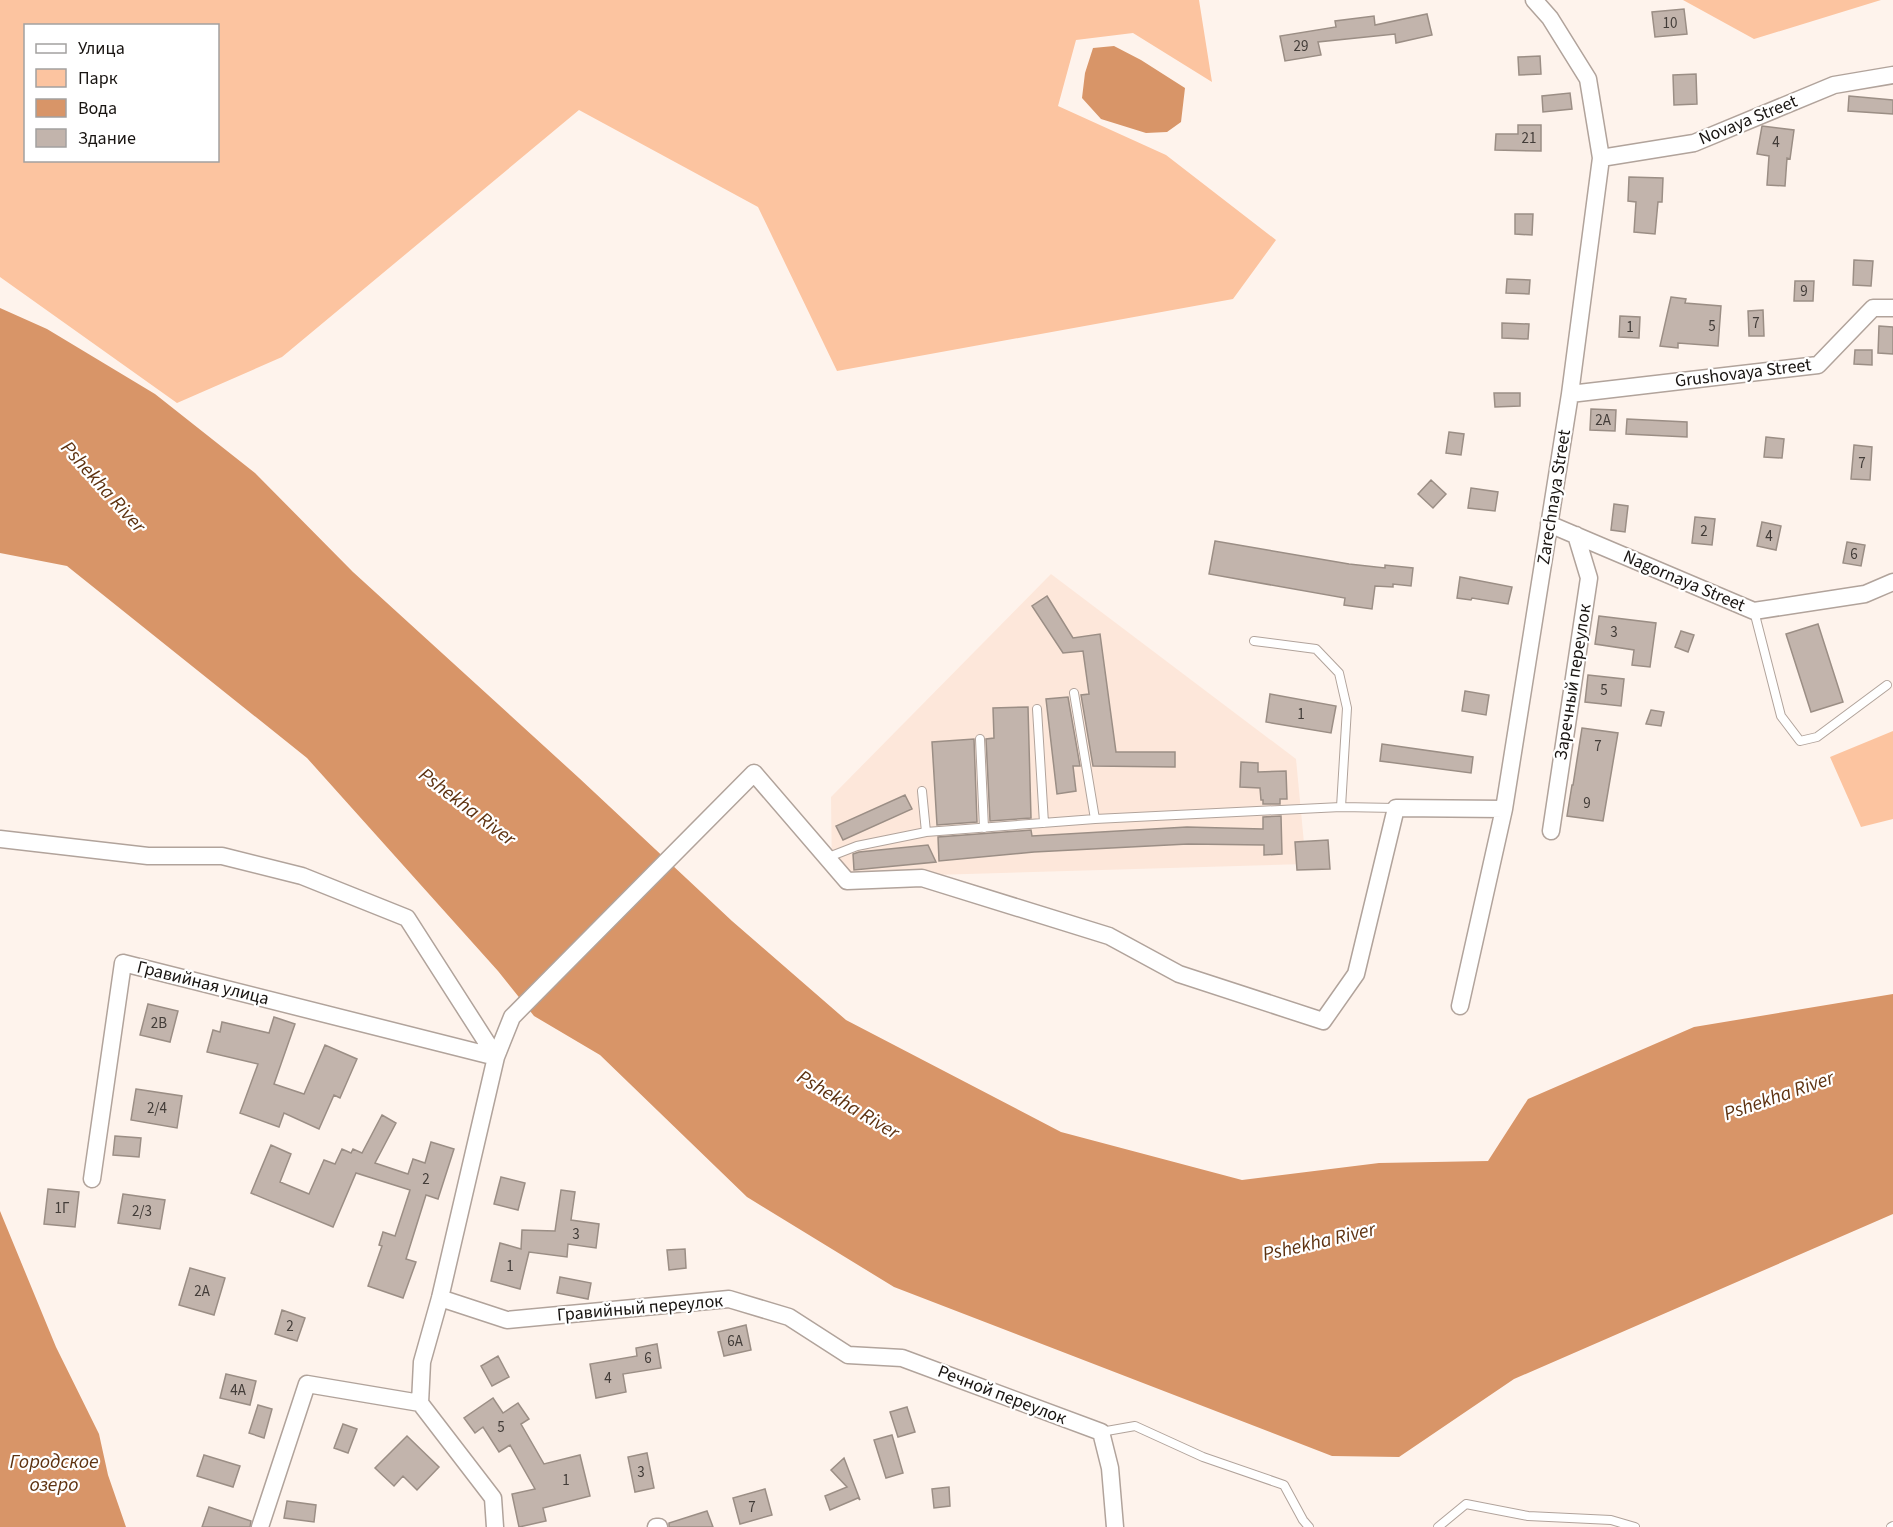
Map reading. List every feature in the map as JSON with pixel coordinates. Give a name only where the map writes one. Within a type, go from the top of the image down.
[{"type":"street","name":"Zarechnaya Street","points":[[1460,1006],[1504,809],[1570,394],[1601,158],[1588,79],[1550,18],[1534,0]]},
{"type":"street","name":"Novaya Street","points":[[1601,158],[1694,143],[1834,85],[1893,75]]},
{"type":"street","name":"Grushovaya Street","points":[[1570,394],[1818,365],[1873,308],[1893,308]]},
{"type":"street","name":"Nagornaya Street","points":[[1550,524],[1754,611],[1865,594],[1893,582]]},
{"type":"street","name":"Заречный переулок","points":[[1551,831],[1588,579],[1576,535]]},
{"type":"street","points":[[495,1527],[493,1498],[420,1403],[422,1362],[440,1298],[496,1057],[512,1017],[753,773],[847,881],[922,878],[1109,936],[1179,974],[1323,1021],[1356,974],[1396,808],[1504,809]]},
{"type":"street","points":[[0,839],[148,856],[222,856],[302,876],[407,918],[496,1057]]},
{"type":"street","name":"Гравийная улица","points":[[92,1179],[123,963],[496,1057]]},
{"type":"street","name":"Гравийный переулок","points":[[440,1298],[507,1320],[729,1299],[789,1317],[848,1355],[902,1358]]},
{"type":"street","name":"Речной переулок","points":[[902,1358],[1101,1432]]},
{"type":"street","points":[[260,1527],[306,1384],[420,1403]]},
{"type":"street","points":[[1101,1432],[1110,1468],[1115,1527]]},
{"type":"lane","points":[[1754,611],[1781,716],[1800,741],[1817,738],[1887,685]]},
{"type":"lane","points":[[1254,641],[1316,649],[1339,673],[1347,708],[1341,807]]},
{"type":"lane","points":[[1074,693],[1095,819]]},
{"type":"lane","points":[[1037,709],[1044,823]]},
{"type":"lane","points":[[980,739],[984,828]]},
{"type":"lane","points":[[922,790],[926,832]]},
{"type":"lane","points":[[826,858],[857,846],[926,832],[1095,819],[1341,807],[1396,808]]},
{"type":"lane","points":[[1101,1432],[1135,1426],[1203,1457],[1284,1485],[1309,1527]]},
{"type":"lane","points":[[1438,1527],[1466,1504],[1528,1516],[1611,1520],[1635,1527]]},
{"type":"shaded area","points":[[1051,574],[1296,759],[1306,864],[832,878],[831,797]]},
{"type":"green space","points":[[0,0],[1199,0],[1212,82],[1133,33],[1076,40],[1058,106],[1166,155],[1276,240],[1233,299],[837,371],[758,207],[579,110],[282,357],[177,403],[0,277]]},
{"type":"green space","points":[[1683,0],[1881,0],[1754,39]]},
{"type":"green space","points":[[1893,731],[1893,819],[1861,827],[1830,757]]},
{"type":"water","points":[[1114,46],[1185,88],[1181,122],[1167,132],[1146,133],[1101,119],[1082,98],[1085,73],[1093,48]]},
{"type":"water","name":"Pshekha River","points":[[0,308],[47,329],[155,394],[255,473],[353,572],[732,921],[846,1020],[1061,1132],[1242,1180],[1379,1163],[1488,1161],[1528,1099],[1694,1027],[1893,994],[1893,1214],[1514,1379],[1399,1457],[1332,1456],[894,1287],[747,1197],[600,1055],[534,1016],[498,971],[307,758],[67,566],[0,553]]},
{"type":"water","name":"Городское озеро","points":[[0,1211],[56,1347],[99,1434],[108,1475],[126,1527],[0,1527]]},
{"type":"building","points":[[1684,9],[1687,34],[1655,37],[1652,12]]},
{"type":"building","points":[[1427,14],[1432,35],[1396,43],[1395,34],[1318,42],[1321,55],[1285,61],[1280,36],[1336,27],[1335,21],[1374,16],[1375,25]]},
{"type":"building","points":[[1540,56],[1541,74],[1519,75],[1518,57]]},
{"type":"building","points":[[1696,74],[1697,104],[1674,105],[1673,75]]},
{"type":"building","points":[[1570,93],[1572,109],[1543,112],[1542,96]]},
{"type":"building","points":[[1849,96],[1893,100],[1893,114],[1848,111]]},
{"type":"building","points":[[1518,125],[1541,125],[1541,151],[1495,150],[1496,134],[1518,134]]},
{"type":"building","points":[[1762,126],[1794,130],[1790,159],[1787,158],[1785,186],[1767,185],[1769,156],[1757,154]]},
{"type":"building","points":[[1629,177],[1663,178],[1662,202],[1658,202],[1655,234],[1634,232],[1636,202],[1628,201]]},
{"type":"building","points":[[1515,214],[1533,214],[1532,235],[1515,234]]},
{"type":"building","points":[[1854,260],[1873,261],[1871,286],[1853,285]]},
{"type":"building","points":[[1507,279],[1530,280],[1529,294],[1506,293]]},
{"type":"building","points":[[1795,281],[1814,281],[1813,301],[1794,301]]},
{"type":"building","points":[[1671,297],[1686,299],[1685,303],[1721,306],[1718,346],[1678,343],[1678,348],[1660,346]]},
{"type":"building","points":[[1763,310],[1764,336],[1749,336],[1748,311]]},
{"type":"building","points":[[1620,316],[1640,317],[1639,338],[1619,337]]},
{"type":"building","points":[[1502,323],[1529,324],[1528,339],[1502,338]]},
{"type":"building","points":[[1879,326],[1893,327],[1893,354],[1878,353]]},
{"type":"building","points":[[1855,350],[1872,350],[1872,365],[1854,364]]},
{"type":"building","points":[[1494,393],[1520,393],[1520,406],[1495,407]]},
{"type":"building","points":[[1591,409],[1616,410],[1615,431],[1590,430]]},
{"type":"building","points":[[1627,419],[1687,422],[1687,437],[1626,434]]},
{"type":"building","points":[[1449,432],[1464,434],[1461,455],[1446,453]]},
{"type":"building","points":[[1766,437],[1784,439],[1782,458],[1764,457]]},
{"type":"building","points":[[1854,445],[1872,447],[1870,480],[1851,479]]},
{"type":"building","points":[[1431,480],[1446,494],[1433,508],[1418,494]]},
{"type":"building","points":[[1471,488],[1498,492],[1495,511],[1468,508]]},
{"type":"building","points":[[1614,504],[1628,506],[1625,532],[1611,530]]},
{"type":"building","points":[[1695,517],[1715,519],[1712,545],[1692,543]]},
{"type":"building","points":[[1762,522],[1781,526],[1776,550],[1757,546]]},
{"type":"building","points":[[1215,541],[1349,564],[1413,568],[1411,586],[1393,584],[1393,587],[1375,586],[1372,609],[1344,605],[1345,598],[1209,574]]},
{"type":"building","points":[[1847,542],[1865,545],[1861,566],[1843,563]]},
{"type":"building","points":[[1460,577],[1512,587],[1508,604],[1457,598]]},
{"type":"building","points":[[1047,596],[1073,638],[1100,634],[1116,752],[1175,752],[1175,767],[1093,766],[1081,695],[1089,694],[1083,651],[1063,653],[1032,606]]},
{"type":"building","points":[[1599,616],[1656,623],[1650,667],[1632,665],[1634,650],[1595,644]]},
{"type":"building","points":[[1818,624],[1843,702],[1811,712],[1786,634]]},
{"type":"building","points":[[1681,631],[1694,635],[1688,652],[1675,647]]},
{"type":"building","points":[[1588,675],[1624,679],[1621,706],[1585,702]]},
{"type":"building","points":[[1465,691],[1489,695],[1486,715],[1462,711]]},
{"type":"building","points":[[1270,694],[1336,706],[1331,733],[1266,722]]},
{"type":"building","points":[[1068,697],[1080,766],[1073,766],[1076,791],[1057,794],[1046,699]]},
{"type":"building","points":[[1028,707],[1031,818],[990,821],[986,739],[994,738],[993,708]]},
{"type":"building","points":[[1651,710],[1664,712],[1661,726],[1646,724]]},
{"type":"building","points":[[1582,728],[1618,733],[1603,821],[1567,816]]},
{"type":"building","points":[[974,739],[977,822],[937,825],[932,742]]},
{"type":"building","points":[[1382,744],[1473,757],[1471,773],[1380,761]]},
{"type":"building","points":[[1241,762],[1258,763],[1258,772],[1286,771],[1287,799],[1280,799],[1280,804],[1263,804],[1260,788],[1240,787]]},
{"type":"building","points":[[905,795],[912,809],[843,840],[836,826]]},
{"type":"building","points":[[1281,816],[1282,854],[1264,855],[1264,845],[1188,844],[1034,852],[939,861],[938,837],[1031,830],[1032,836],[1187,827],[1263,829],[1263,817]]},
{"type":"building","points":[[1328,840],[1330,869],[1297,870],[1295,842]]},
{"type":"building","points":[[928,845],[936,862],[854,870],[853,854]]},
{"type":"building","points":[[148,1004],[178,1011],[170,1042],[140,1035]]},
{"type":"building","points":[[274,1017],[295,1024],[274,1084],[304,1094],[325,1045],[357,1059],[340,1098],[334,1095],[319,1129],[284,1113],[279,1127],[240,1113],[258,1064],[207,1052],[213,1030],[220,1032],[222,1022],[269,1033]]},
{"type":"building","points":[[136,1089],[182,1096],[177,1128],[131,1120]]},
{"type":"building","points":[[382,1115],[396,1123],[375,1163],[408,1174],[413,1159],[425,1163],[431,1142],[454,1149],[438,1199],[426,1195],[406,1259],[416,1262],[403,1298],[368,1286],[382,1246],[379,1245],[383,1232],[395,1236],[410,1190],[356,1173],[333,1227],[251,1193],[271,1145],[291,1154],[280,1182],[309,1194],[324,1160],[335,1164],[342,1149],[351,1153],[353,1149],[362,1153]]},
{"type":"building","points":[[115,1136],[141,1138],[139,1157],[113,1155]]},
{"type":"building","points":[[501,1177],[525,1183],[518,1210],[494,1204]]},
{"type":"building","points":[[48,1189],[79,1192],[75,1227],[44,1224]]},
{"type":"building","points":[[561,1190],[575,1192],[571,1220],[599,1224],[596,1248],[568,1244],[567,1257],[529,1252],[520,1289],[491,1281],[500,1243],[521,1249],[522,1230],[555,1231]]},
{"type":"building","points":[[123,1194],[165,1200],[160,1229],[118,1223]]},
{"type":"building","points":[[685,1249],[686,1268],[669,1270],[667,1250]]},
{"type":"building","points":[[190,1268],[225,1278],[214,1315],[179,1305]]},
{"type":"building","points":[[560,1277],[591,1283],[588,1299],[557,1293]]},
{"type":"building","points":[[282,1310],[305,1318],[297,1341],[275,1334]]},
{"type":"building","points":[[746,1325],[751,1350],[724,1356],[718,1332]]},
{"type":"building","points":[[657,1344],[661,1368],[623,1374],[626,1392],[596,1398],[590,1364],[637,1356],[636,1348]]},
{"type":"building","points":[[498,1356],[509,1377],[492,1386],[481,1366]]},
{"type":"building","points":[[226,1374],[256,1381],[250,1405],[220,1398]]},
{"type":"building","points":[[493,1398],[503,1413],[518,1403],[529,1419],[521,1424],[544,1464],[580,1455],[590,1496],[543,1508],[546,1521],[519,1527],[512,1494],[535,1489],[510,1445],[499,1452],[483,1427],[475,1433],[464,1418]]},
{"type":"building","points":[[258,1405],[272,1409],[264,1438],[249,1433]]},
{"type":"building","points":[[907,1407],[915,1432],[898,1437],[890,1412]]},
{"type":"building","points":[[343,1424],[357,1429],[348,1453],[334,1448]]},
{"type":"building","points":[[892,1435],[903,1473],[886,1478],[874,1440]]},
{"type":"building","points":[[407,1436],[439,1467],[417,1490],[403,1476],[394,1486],[375,1468]]},
{"type":"building","points":[[647,1453],[654,1488],[635,1492],[628,1457]]},
{"type":"building","points":[[204,1455],[240,1466],[233,1487],[197,1476]]},
{"type":"building","points":[[844,1458],[860,1500],[858,1498],[830,1510],[825,1496],[847,1487],[831,1470]]},
{"type":"building","points":[[949,1487],[950,1506],[934,1508],[932,1489]]},
{"type":"building","points":[[765,1489],[772,1515],[740,1524],[733,1498]]},
{"type":"building","points":[[287,1501],[316,1505],[314,1522],[284,1518]]},
{"type":"building","points":[[209,1507],[251,1521],[250,1527],[202,1527]]},
{"type":"building","points":[[707,1511],[713,1527],[669,1527],[669,1523]]}]
